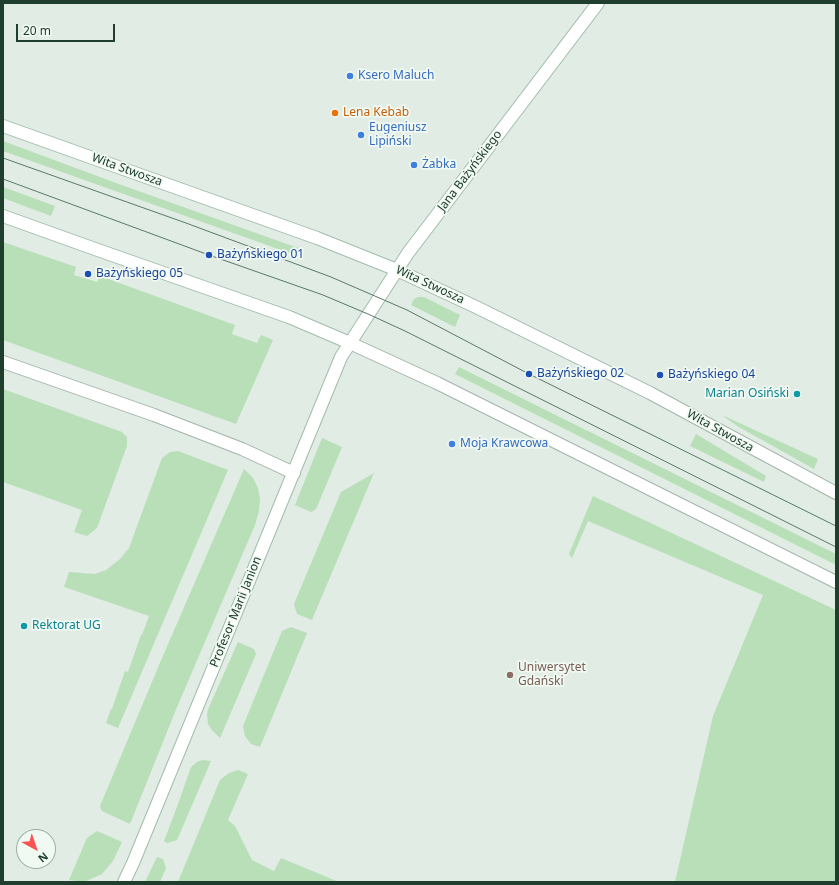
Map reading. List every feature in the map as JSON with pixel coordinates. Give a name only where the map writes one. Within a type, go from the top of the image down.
[{"type":"street","name":"Jana Bażyńskiego","points":[[350,344],[408,253],[598,3]]},
{"type":"street","name":"Wita Stwosza","points":[[3,126],[317,238],[397,270],[650,393],[836,493]]},
{"type":"street","points":[[3,216],[289,318],[350,344],[437,383],[836,582]]},
{"type":"street","name":"Profesor Marii Janion","points":[[124,882],[341,357],[350,344]]},
{"type":"street","points":[[3,362],[154,415],[242,449],[294,472]]},
{"type":"green space","points":[[3,141],[298,248],[295,255],[3,151]]},
{"type":"green space","points":[[3,187],[55,206],[51,216],[3,198]]},
{"type":"green space","points":[[3,242],[76,267],[74,275],[97,282],[100,276],[235,325],[232,334],[257,343],[261,335],[273,340],[236,424],[3,340]]},
{"type":"green space","points":[[424,297],[460,315],[455,327],[411,305],[414,299]]},
{"type":"green space","points":[[459,367],[836,554],[836,565],[455,374]]},
{"type":"green space","points":[[3,389],[122,432],[127,437],[127,446],[97,528],[87,536],[74,532],[82,510],[3,482]]},
{"type":"green space","points":[[722,415],[818,459],[814,469],[737,426]]},
{"type":"green space","points":[[696,434],[766,476],[764,482],[690,446]]},
{"type":"green space","points":[[322,438],[342,447],[317,507],[311,512],[295,505]]},
{"type":"green space","points":[[178,451],[228,470],[118,728],[106,723],[125,671],[128,672],[149,616],[64,587],[69,572],[95,574],[106,570],[120,559],[129,548],[162,458],[170,452]]},
{"type":"green space","points":[[244,469],[253,478],[258,488],[260,499],[259,511],[255,525],[175,712],[130,824],[102,811],[100,806]]},
{"type":"green space","points":[[374,473],[312,620],[297,614],[294,604],[341,492]]},
{"type":"green space","points":[[593,496],[836,610],[836,882],[675,882],[713,716],[763,595],[588,521],[572,558],[569,554]]},
{"type":"green space","points":[[291,627],[307,633],[260,747],[251,744],[245,736],[243,726],[282,631]]},
{"type":"green space","points":[[238,642],[254,649],[256,654],[220,738],[208,724],[207,714]]},
{"type":"green space","points":[[202,760],[211,761],[177,840],[167,843],[164,841],[191,767]]},
{"type":"green space","points":[[238,770],[248,774],[228,820],[235,826],[252,860],[274,871],[281,858],[339,882],[178,882],[220,780],[229,773]]},
{"type":"green space","points":[[97,831],[122,842],[113,861],[102,874],[84,882],[69,880],[87,838]]},
{"type":"green space","points":[[157,857],[163,859],[166,868],[160,882],[145,882]]},
{"type":"tram line","points":[[3,158],[186,223],[331,277],[407,310],[529,374],[836,526]]},
{"type":"tram line","points":[[3,179],[209,255],[323,295],[368,314],[405,331],[836,547]]},
{"type":"place","name":"Ksero Maluch","points":[[350,76]]},
{"type":"place","name":"Lena Kebab","points":[[335,113]]},
{"type":"place","name":"Eugeniusz Lipiński","points":[[361,135]]},
{"type":"place","name":"Żabka","points":[[414,165]]},
{"type":"place","name":"Bażyńskiego 01","points":[[209,255]]},
{"type":"place","name":"Bażyńskiego 05","points":[[88,274]]},
{"type":"place","name":"Bażyńskiego 02","points":[[529,374]]},
{"type":"place","name":"Bażyńskiego 04","points":[[660,375]]},
{"type":"place","name":"Marian Osiński","points":[[797,394]]},
{"type":"place","name":"Moja Krawcowa","points":[[452,444]]},
{"type":"place","name":"Rektorat UG","points":[[24,626]]},
{"type":"place","name":"Uniwersytet Gdański","points":[[510,675]]}]
